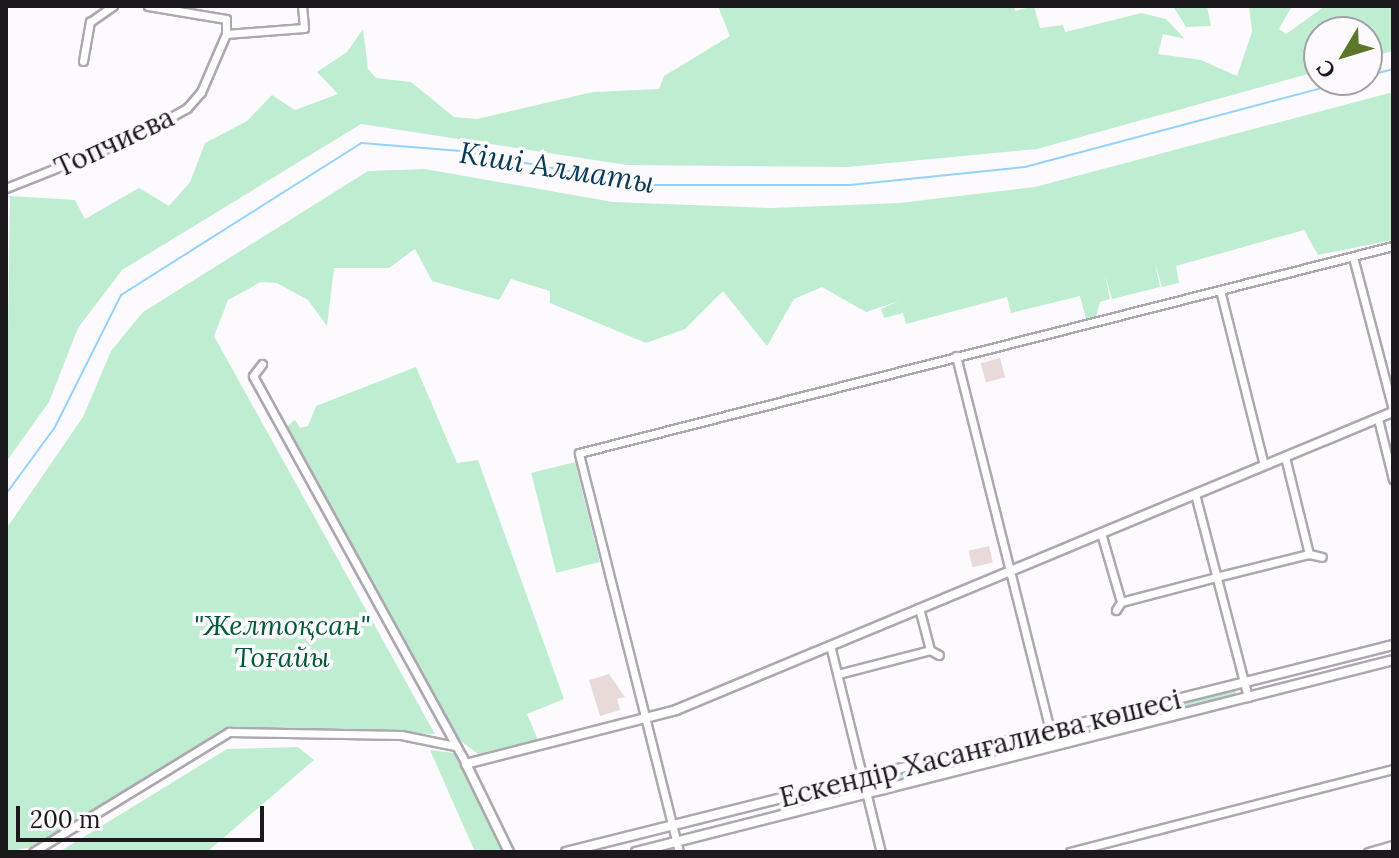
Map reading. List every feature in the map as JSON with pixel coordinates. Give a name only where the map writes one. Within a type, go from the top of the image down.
[{"type":"street","points":[[83,61],[90,22],[113,6]]},
{"type":"street","points":[[148,6],[226,19],[226,34],[304,28],[302,6]]},
{"type":"street","name":"Топчиева","points":[[6,188],[139,135],[187,108],[201,92],[226,34]]},
{"type":"street","points":[[679,852],[579,453],[1393,246]]},
{"type":"street","points":[[466,764],[645,721],[1393,411],[1353,257]]},
{"type":"street","points":[[1220,290],[1264,465]]},
{"type":"street","points":[[956,356],[1054,745]]},
{"type":"street","points":[[262,364],[253,376],[466,764],[509,852]]},
{"type":"street","points":[[1378,419],[1393,479]]},
{"type":"street","points":[[1285,457],[1309,554]]},
{"type":"street","points":[[1195,494],[1248,697]]},
{"type":"street","points":[[1101,533],[1121,602]]},
{"type":"street","points":[[1116,610],[1121,602],[1216,577],[1309,554],[1322,557]]},
{"type":"street","points":[[919,608],[930,650]]},
{"type":"street","points":[[830,645],[881,852]]},
{"type":"street","name":"Ескендір Хасанғалиева көшесі","points":[[566,852],[1393,645]]},
{"type":"street","points":[[838,674],[930,650],[939,655]]},
{"type":"street","name":"Ескендір Хасанғалиева көшесі","points":[[636,852],[1393,660]]},
{"type":"street","points":[[33,852],[229,732],[401,735],[455,746]]},
{"type":"street","points":[[1070,852],[1393,769]]},
{"type":"street","points":[[1368,852],[1393,845]]},
{"type":"green space","points":[[718,6],[1014,6],[1015,11],[1034,6],[1040,28],[1063,25],[1065,32],[1141,13],[1166,19],[1185,39],[1163,34],[1158,54],[1201,60],[1237,76],[1252,32],[1249,6],[1292,6],[1279,29],[1286,34],[1303,22],[1303,75],[1037,149],[848,167],[627,165],[361,124],[122,270],[78,328],[49,402],[6,462],[10,196],[75,200],[85,219],[139,188],[169,206],[190,182],[205,143],[247,121],[272,95],[295,110],[338,94],[317,72],[347,52],[363,29],[368,69],[376,78],[411,82],[454,117],[477,119],[593,92],[659,89],[664,76],[730,36]]},
{"type":"green space","points":[[1173,6],[1207,6],[1211,26],[1186,27]]},
{"type":"green space","points":[[1325,6],[1393,6],[1393,51],[1383,54],[1383,16],[1311,16]]},
{"type":"green space","points":[[1393,92],[1393,240],[1318,255],[1304,230],[1176,266],[1179,283],[1162,287],[1155,263],[1160,287],[1112,299],[1105,275],[1110,299],[1100,302],[1096,317],[1086,319],[1080,296],[1011,313],[1007,297],[906,324],[903,313],[884,318],[881,309],[899,301],[866,312],[822,287],[794,299],[767,346],[723,291],[685,329],[646,343],[550,303],[550,291],[511,279],[499,300],[432,281],[415,249],[389,268],[334,268],[327,326],[308,300],[277,283],[261,282],[228,300],[214,336],[435,734],[230,729],[43,845],[6,852],[6,529],[83,417],[111,351],[143,312],[368,171],[425,169],[613,202],[771,208],[899,203],[1035,187]]},
{"type":"green space","points":[[416,367],[457,463],[478,460],[564,699],[527,714],[538,740],[478,754],[457,738],[285,428],[295,420],[300,428],[308,426],[316,406]]},
{"type":"green space","points":[[575,462],[600,562],[556,573],[531,473]]},
{"type":"green space","points":[[1234,687],[1236,694],[1064,743],[1062,736]]},
{"type":"green space","points":[[1041,737],[1043,743],[876,786],[874,778]]},
{"type":"green space","name":"\"Желтоқсан\" Тоғайы","points":[[298,747],[314,760],[207,852],[59,852],[227,749]]},
{"type":"green space","points":[[430,750],[454,753],[502,852],[475,852]]},
{"type":"green space","points":[[854,784],[856,790],[689,844],[688,838]]},
{"type":"building","points":[[1000,358],[1005,377],[986,382],[981,363]]},
{"type":"building","points":[[989,546],[993,563],[972,567],[969,551]]},
{"type":"building","points":[[609,674],[625,697],[617,699],[620,710],[600,716],[589,680]]},
{"type":"waterway","name":"Кіші Алматы","points":[[1383,72],[1393,69]]},
{"type":"waterway","name":"Кіші Алматы","points":[[6,494],[55,427],[121,295],[361,143],[461,151],[642,185],[850,185],[1025,167],[1303,93]]}]
